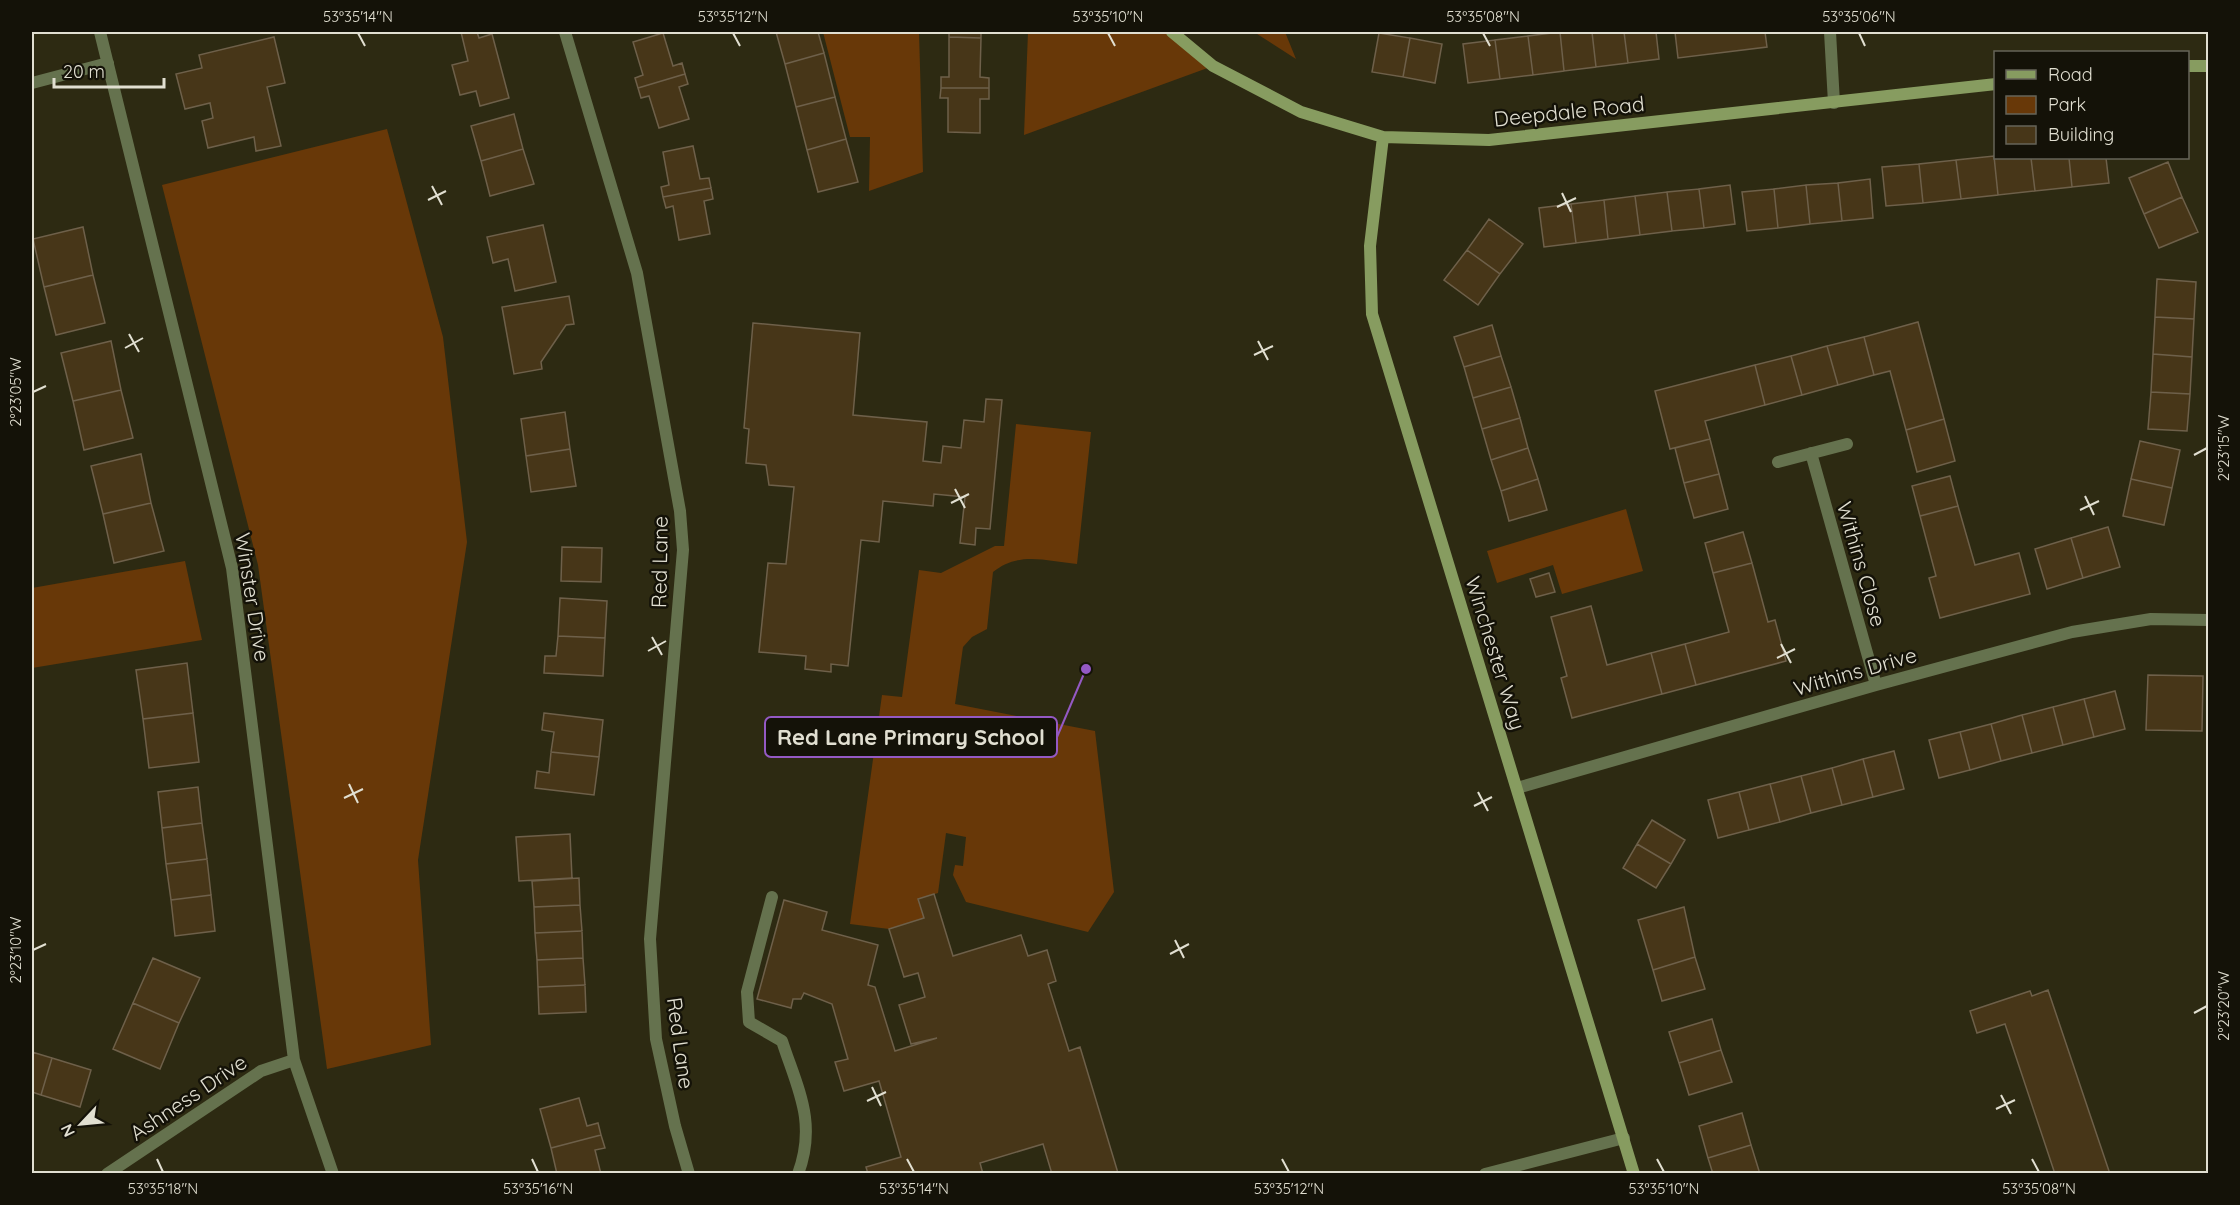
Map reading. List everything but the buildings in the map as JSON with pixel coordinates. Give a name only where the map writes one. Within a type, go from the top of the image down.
[{"type":"street","name":"Winster Drive","points":[[100,32],[232,568],[294,1060],[333,1173]]},
{"type":"street","name":"Red Lane","points":[[565,32],[637,273],[680,511],[683,550],[650,939],[656,1039],[675,1126],[689,1173]]},
{"type":"street","name":"Deepdale Road","points":[[1172,32],[1213,66],[1301,112],[1383,137],[1489,140],[1994,84]]},
{"type":"street","points":[[1830,32],[1834,103]]},
{"type":"street","points":[[32,83],[108,63]]},
{"type":"street","points":[[2189,66],[2208,66]]},
{"type":"street","name":"Winchester Way","points":[[1383,137],[1370,246],[1372,314],[1634,1173]]},
{"type":"street","points":[[1778,462],[1847,444]]},
{"type":"street","name":"Withins Close","points":[[1811,453],[1876,685]]},
{"type":"street","name":"Withins Drive","points":[[1517,788],[1876,685],[2072,632],[2151,619],[2208,620]]},
{"type":"street","points":[[772,897],[747,992],[749,1022],[782,1041],[807,1117],[805,1156],[798,1173]]},
{"type":"street","name":"Ashness Drive","points":[[107,1173],[261,1071],[294,1060]]},
{"type":"street","points":[[1485,1173],[1624,1138]]},
{"type":"green space","points":[[823,32],[919,32],[923,172],[869,191],[870,137],[850,137]]},
{"type":"green space","points":[[1028,32],[1172,32],[1213,66],[1024,135]]},
{"type":"green space","points":[[1254,32],[1285,32],[1296,59]]},
{"type":"green space","points":[[387,129],[443,337],[467,542],[418,860],[431,1045],[327,1069],[258,565],[162,185]]},
{"type":"green space","points":[[1016,424],[1091,432],[1077,564],[1023,559],[1013,561],[993,572],[987,629],[972,637],[963,647],[955,704],[1095,731],[1114,892],[1088,932],[966,902],[953,875],[955,865],[963,866],[966,837],[946,833],[938,893],[918,899],[924,918],[889,929],[850,924],[882,695],[902,697],[919,570],[941,573],[995,546],[1004,546]]},
{"type":"green space","points":[[1626,509],[1643,571],[1562,594],[1553,565],[1497,583],[1487,551]]},
{"type":"green space","points":[[185,561],[202,640],[32,668],[32,588]]},
{"type":"place","name":"Red Lane Primary School","points":[[1086,669]]}]
